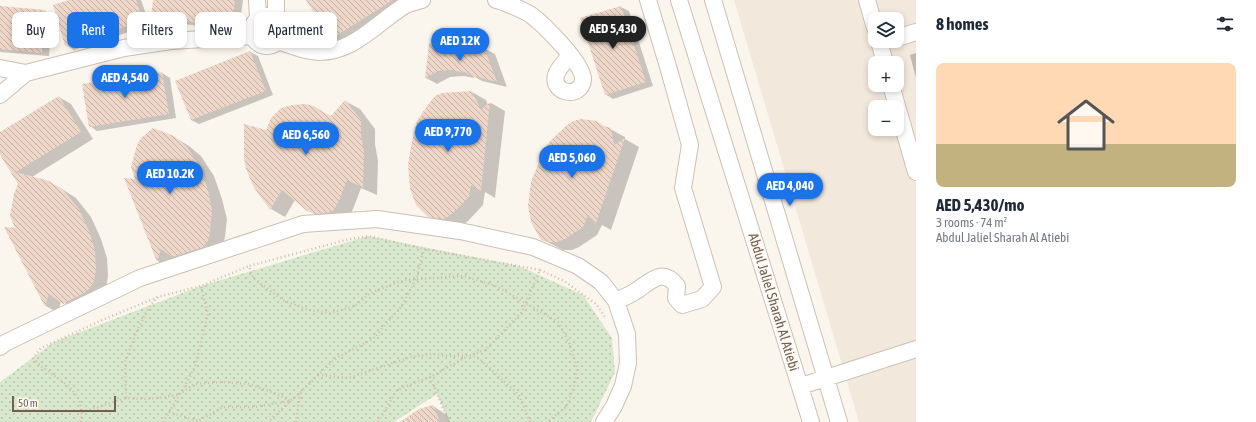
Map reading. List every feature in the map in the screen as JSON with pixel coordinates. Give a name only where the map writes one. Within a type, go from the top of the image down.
[{"type":"street","points":[[257,0],[258,12]]},
{"type":"street","points":[[276,0],[276,12]]},
{"type":"street","points":[[301,48],[311,51],[325,51],[342,48],[356,41],[406,4],[422,0]]},
{"type":"street","points":[[496,0],[530,15],[553,34],[570,55]]},
{"type":"street","points":[[616,302],[635,292],[654,278],[664,277],[671,279],[677,286],[676,298],[682,305],[702,299],[712,287],[683,188],[690,146],[648,0]]},
{"type":"street","name":"Abdul Jaliel Sharah Al Atiebi","points":[[679,0],[801,386],[811,422]]},
{"type":"street","name":"Abdul Jaliel Sharah Al Atiebi","points":[[713,0],[827,377],[839,422]]},
{"type":"street","points":[[867,0],[870,12]]},
{"type":"street","points":[[0,68],[26,73],[124,48],[172,41],[253,36],[252,27],[254,24]]},
{"type":"street","points":[[904,36],[916,32]]},
{"type":"street","points":[[0,95],[26,73]]},
{"type":"street","points":[[893,92],[916,170]]},
{"type":"street","points":[[0,347],[5,343],[140,278],[302,224],[377,219],[460,230],[533,246],[578,266],[601,282],[616,302],[627,334],[628,363],[623,386],[614,406],[604,422]]},
{"type":"street","points":[[801,386],[916,349]]},
{"type":"path","points":[[81,422],[82,412],[78,398],[68,384],[44,368],[34,358],[41,348],[70,334],[158,297],[201,286],[249,266],[346,240],[368,236],[424,249],[540,270],[564,281],[592,301],[596,304],[607,320]]},
{"type":"path","points":[[268,422],[336,358],[374,339],[401,307],[416,279],[424,249]]},
{"type":"path","points":[[249,266],[253,278],[283,300],[308,310],[331,313],[355,306],[370,293],[404,280],[464,276],[496,286],[558,322],[569,342],[577,368],[575,384],[566,407],[547,422]]},
{"type":"path","points":[[378,422],[397,390],[430,377],[470,355],[485,350],[522,312],[540,270]]},
{"type":"path","points":[[163,422],[195,367],[208,314],[201,286]]},
{"type":"path","points":[[126,398],[125,362],[136,333],[149,307],[158,297]]},
{"type":"path","points":[[318,375],[349,378],[411,357],[432,354],[449,356],[470,355],[480,359],[519,395],[530,422]]},
{"type":"path","points":[[430,377],[449,422]]},
{"type":"path","points":[[82,412],[126,398],[162,398],[180,394],[194,384],[221,382],[249,384],[279,395],[290,401]]},
{"type":"path","points":[[296,422],[300,393]]},
{"type":"path","points":[[169,412],[198,421],[223,407],[253,407],[290,401]]},
{"type":"shaded area","points":[[734,0],[916,0],[916,422],[859,422]]},
{"type":"green space","points":[[368,236],[519,266],[583,295],[612,338],[615,372],[591,422],[449,422],[437,394],[394,422],[0,422],[0,382],[54,342],[201,286]]},
{"type":"building","points":[[69,0],[136,0],[140,12],[127,12],[127,26],[119,29],[119,12],[67,12],[67,45],[65,46],[59,26],[59,12],[55,12],[53,5]]},
{"type":"building","points":[[153,0],[235,0],[234,12],[195,12],[195,22],[187,21],[187,12],[152,12]]},
{"type":"building","points":[[306,0],[393,0],[337,35],[337,12],[314,12]]},
{"type":"building","points":[[0,6],[45,10],[45,12],[12,12],[12,48],[42,48],[42,53],[0,49]]},
{"type":"building","points":[[621,6],[646,82],[605,95],[580,18]]},
{"type":"building","points":[[429,43],[449,50],[468,50],[484,47],[497,82],[470,75],[463,71],[464,73],[452,70],[438,71],[425,78]]},
{"type":"building","points":[[250,51],[266,91],[191,120],[175,81]]},
{"type":"building","points":[[162,72],[169,114],[89,127],[82,84]]},
{"type":"building","points":[[472,91],[481,110],[490,102],[481,191],[471,185],[469,197],[453,213],[443,219],[428,217],[416,205],[410,189],[408,165],[417,121],[435,96],[442,93]]},
{"type":"building","points":[[59,96],[81,132],[16,172],[49,181],[63,190],[79,209],[89,231],[95,251],[96,269],[94,281],[90,288],[84,293],[63,304],[49,294],[45,307],[4,227],[15,228],[10,216],[14,194],[18,184],[0,155],[0,132]]},
{"type":"building","points":[[345,100],[361,120],[361,135],[364,152],[363,188],[347,180],[334,210],[326,213],[315,214],[307,211],[282,190],[270,210],[253,186],[246,169],[244,158],[244,124],[266,130],[271,118],[281,108],[292,105],[305,104],[314,106],[331,116]]},
{"type":"building","points":[[581,119],[597,121],[604,126],[611,128],[614,145],[625,138],[596,223],[588,215],[583,227],[565,239],[557,242],[541,240],[531,222],[528,206],[531,182],[540,159],[550,141],[567,125],[573,121]]},
{"type":"building","points":[[153,128],[174,136],[187,147],[200,167],[208,190],[212,210],[210,233],[208,241],[203,247],[172,257],[161,249],[157,262],[124,178],[135,179],[131,167],[137,145],[141,138]]},
{"type":"building","points":[[433,405],[440,422],[400,422],[419,409]]}]
